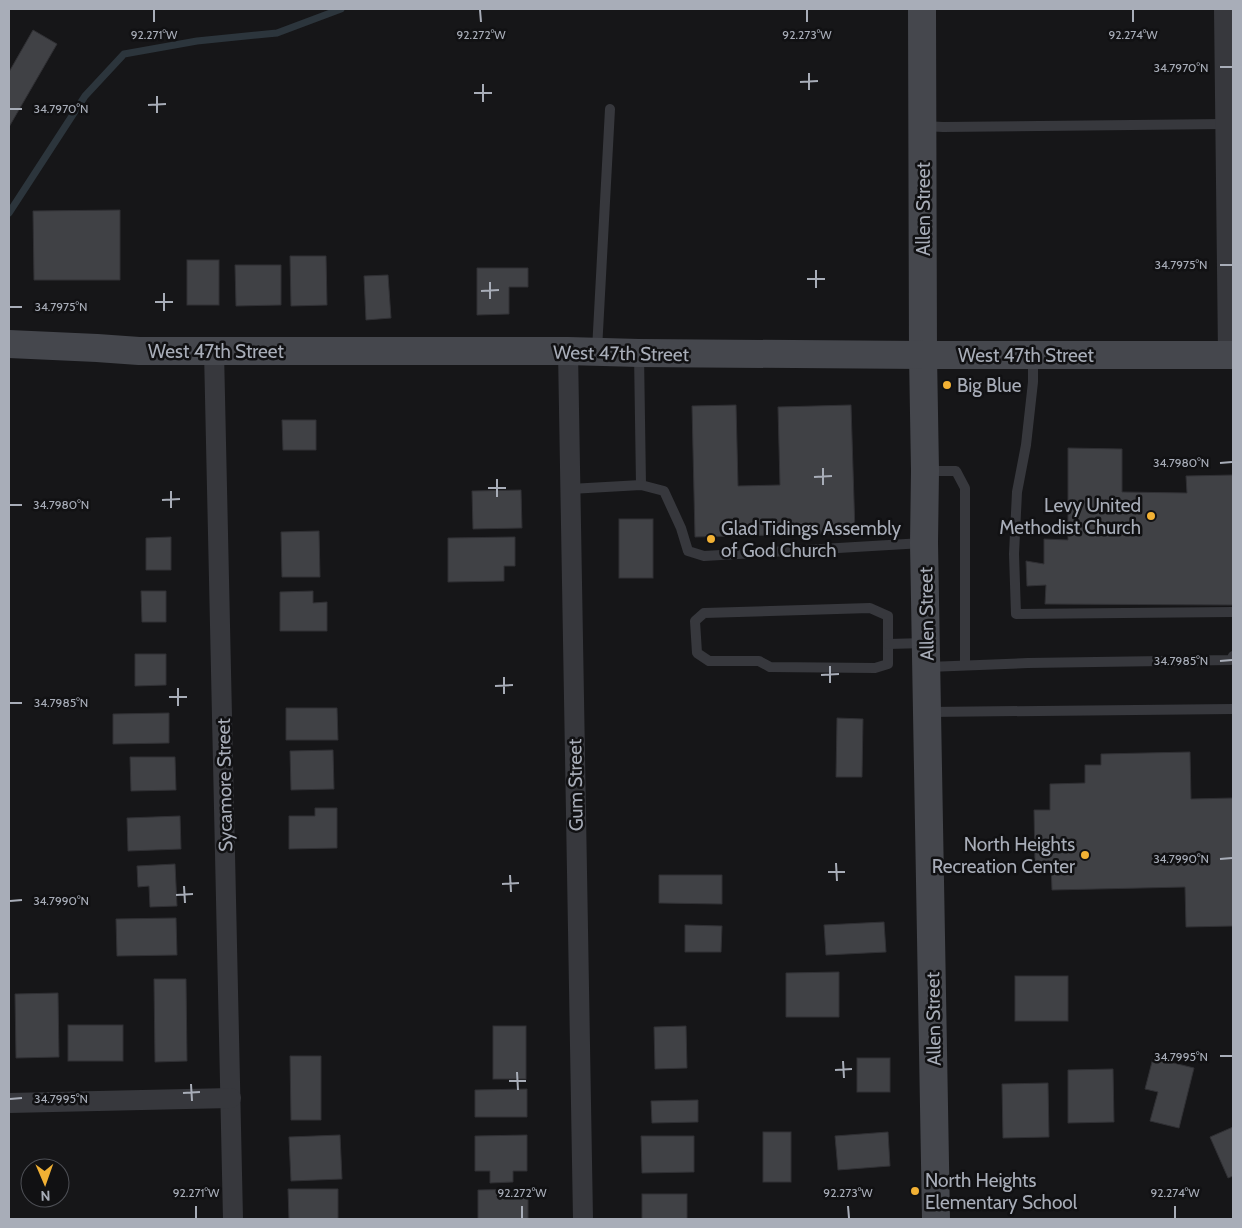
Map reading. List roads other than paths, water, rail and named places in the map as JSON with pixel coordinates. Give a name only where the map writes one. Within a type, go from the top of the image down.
[{"type":"street","name":"Allen Street","points":[[922,9],[924,543],[936,1219]]},
{"type":"street","points":[[1224,9],[1230,355]]},
{"type":"street","name":"West 47th Street","points":[[9,344],[139,351],[1230,355]]},
{"type":"street","name":"Sycamore Street","points":[[214,351],[233,1219]]},
{"type":"street","name":"Gum Street","points":[[568,352],[583,1219]]},
{"type":"street","points":[[9,1102],[231,1098]]},
{"type":"lane","points":[[597,352],[610,109]]},
{"type":"lane","points":[[923,126],[1225,124]]},
{"type":"lane","points":[[639,353],[641,485]]},
{"type":"lane","points":[[1033,355],[1033,382],[1026,445],[1017,492],[1014,554],[1016,614],[1233,612]]},
{"type":"lane","points":[[925,471],[956,471],[965,488],[965,665]]},
{"type":"lane","points":[[570,490],[641,485],[664,491],[681,528],[688,551],[704,556],[924,543]]},
{"type":"lane","points":[[870,608],[888,616],[888,644],[888,664],[875,668],[770,667],[759,661],[709,661],[697,653],[695,621],[704,613],[870,608]]},
{"type":"lane","points":[[888,644],[965,665],[1232,658]]},
{"type":"lane","points":[[927,712],[1233,709]]},
{"type":"waterway","points":[[9,213],[85,96],[124,54],[197,41],[277,33],[341,9]]},
{"type":"place","name":"Big Blue","points":[[947,385]]},
{"type":"place","name":"Levy United Methodist Church","points":[[1151,516]]},
{"type":"place","name":"Glad Tidings Assembly of God Church","points":[[711,539]]},
{"type":"place","name":"North Heights Recreation Center","points":[[1085,855]]},
{"type":"place","name":"North Heights Elementary School","points":[[915,1191]]}]
